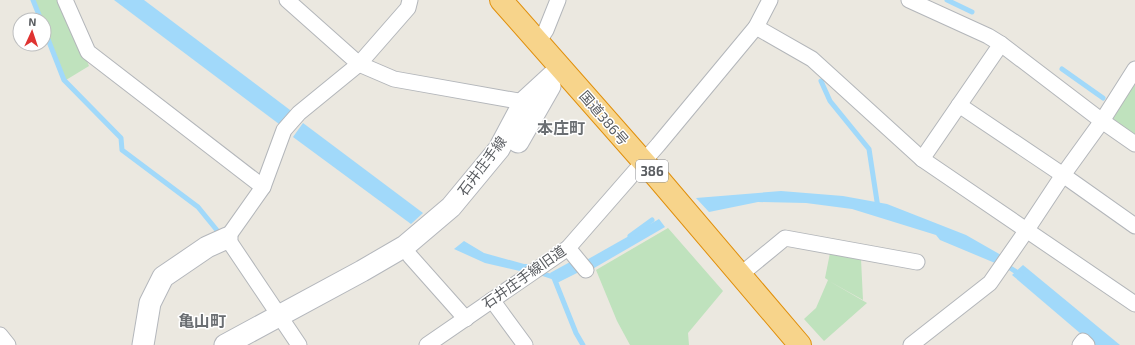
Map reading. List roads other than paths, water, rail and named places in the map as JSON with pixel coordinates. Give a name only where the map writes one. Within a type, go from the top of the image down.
[{"type":"highway","name":"国道386号","points":[[501,0],[643,162],[800,345]]},
{"type":"main road","name":"石井庄手線","points":[[246,345],[282,321],[405,246],[431,225],[451,207],[499,149],[524,102],[561,68]]},
{"type":"main road","name":"石井庄手線","points":[[225,345],[282,321],[410,256],[463,215],[510,156],[561,68]]},
{"type":"main road","points":[[144,345],[150,303],[162,277],[207,247],[227,238]]},
{"type":"street","points":[[65,0],[88,52],[263,187]]},
{"type":"street","points":[[287,0],[359,64],[394,79],[524,102]]},
{"type":"street","points":[[299,345],[227,238],[263,187],[284,130],[299,113],[359,64],[408,8],[410,0]]},
{"type":"street","points":[[538,42],[546,30],[558,0]]},
{"type":"street","name":"石井庄手線旧道","points":[[427,345],[442,340],[466,318],[551,259],[572,253],[643,162],[756,27],[770,0]]},
{"type":"street","points":[[909,0],[988,36],[1135,144]]},
{"type":"street","points":[[756,27],[812,59],[922,159],[1135,304]]},
{"type":"street","points":[[922,159],[1000,44]]},
{"type":"street","points":[[911,345],[990,283],[1027,231],[1063,175],[1102,121],[1135,69]]},
{"type":"street","points":[[959,105],[1063,175],[1135,226]]},
{"type":"street","points":[[740,274],[785,238],[917,262]]},
{"type":"street","points":[[572,253],[586,270]]},
{"type":"street","points":[[410,256],[466,318]]},
{"type":"street","points":[[492,300],[525,345]]},
{"type":"street","points":[[0,335],[8,345]]},
{"type":"street","points":[[1080,345],[1082,341],[1087,345]]},
{"type":"water","points":[[114,0],[144,0],[294,113],[283,127]]},
{"type":"water","points":[[303,123],[423,213],[411,224],[293,137]]},
{"type":"water","points":[[781,191],[843,196],[887,204],[966,235],[1001,255],[995,263],[940,240],[936,235],[852,209],[806,203],[758,202],[709,212],[696,198]]},
{"type":"water","points":[[659,219],[665,227],[589,271],[583,262]]},
{"type":"water","points":[[464,241],[484,253],[524,264],[537,264],[524,272],[485,263],[454,249]]},
{"type":"water","points":[[570,262],[579,272],[555,284],[550,273]]},
{"type":"water","points":[[1023,265],[1120,345],[1094,345],[1012,275]]},
{"type":"waterway","points":[[33,0],[38,12]]},
{"type":"waterway","points":[[947,0],[972,12]]},
{"type":"waterway","points":[[52,49],[64,80],[121,138],[122,150],[198,207],[220,234]]},
{"type":"waterway","points":[[1062,69],[1103,98]]},
{"type":"waterway","points":[[821,81],[830,101],[869,149],[878,208]]},
{"type":"waterway","points":[[630,236],[652,220]]},
{"type":"waterway","points":[[1004,264],[1021,275]]},
{"type":"waterway","points":[[538,272],[553,277],[557,275]]},
{"type":"waterway","points":[[554,278],[576,333],[583,345]]},
{"type":"district","name":"本庄町","points":[[561,128]]},
{"type":"district","name":"亀山町","points":[[202,321]]}]
